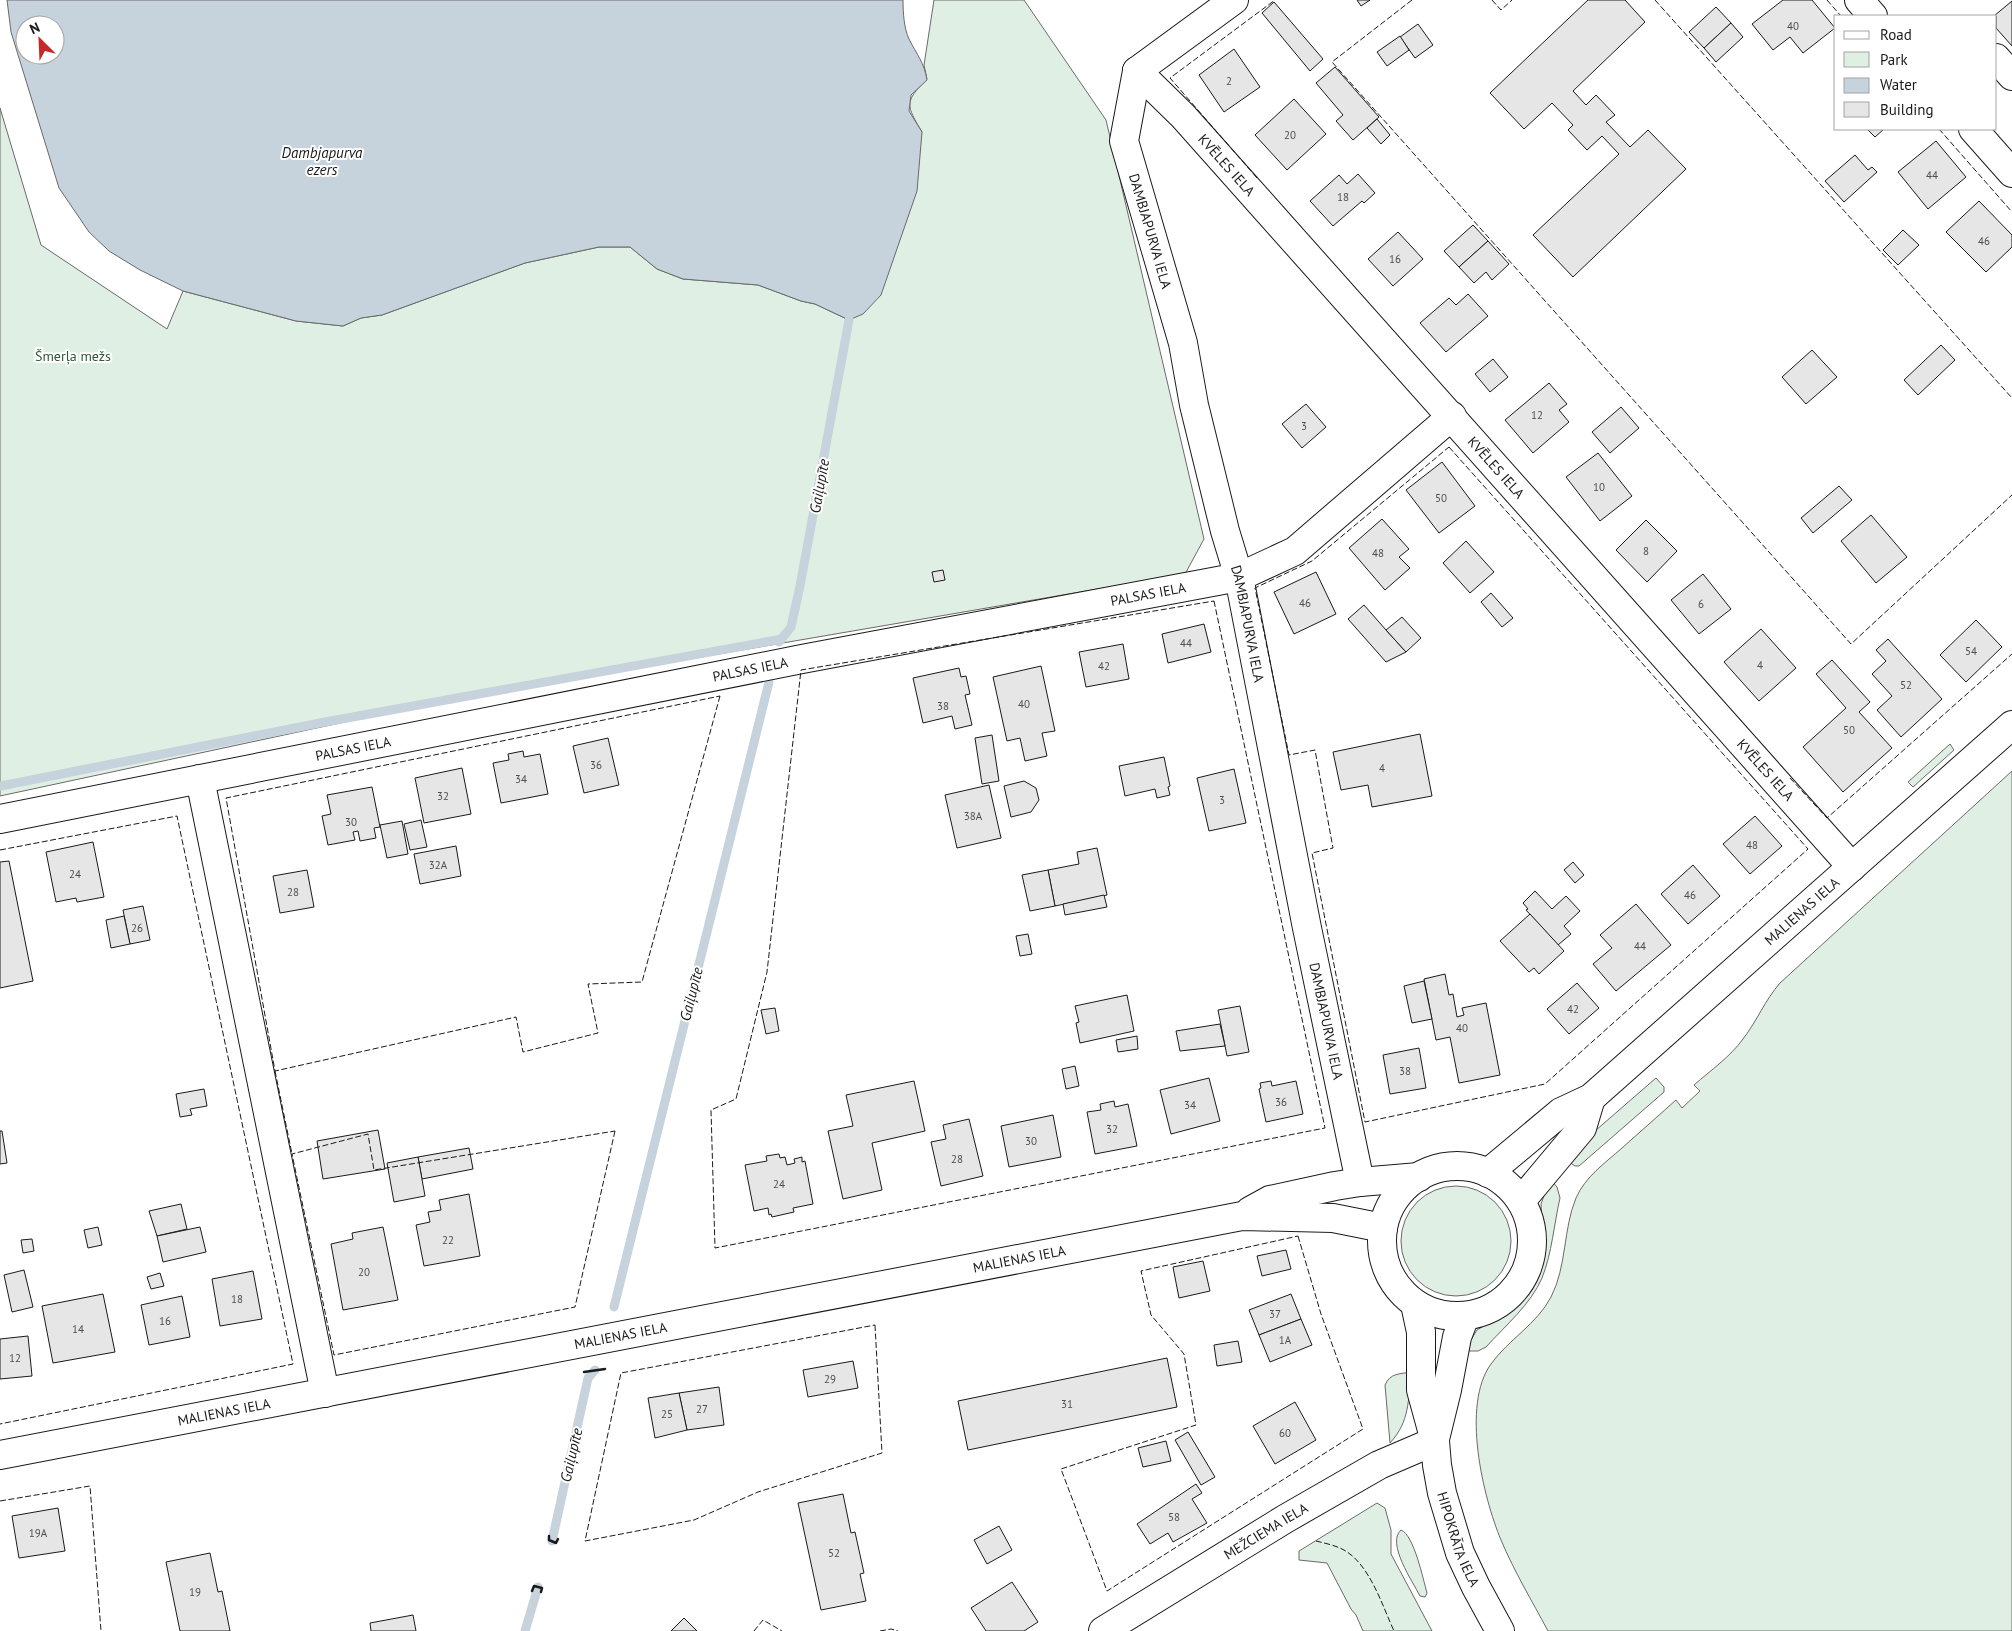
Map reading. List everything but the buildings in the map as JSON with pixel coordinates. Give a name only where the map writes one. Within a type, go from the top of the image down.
[{"type":"street","points":[[1137,71],[1234,0]]},
{"type":"street","points":[[1860,0],[1872,15]]},
{"type":"street","points":[[1997,59],[2012,76]]},
{"type":"street","name":"KVĒLES IELA","points":[[1137,71],[1183,116],[1452,416],[1852,868]]},
{"type":"street","name":"DAMBJAPURVA IELA","points":[[1137,71],[1124,141],[1183,343],[1194,406],[1225,531],[1239,576],[1349,1135],[1360,1182]]},
{"type":"street","points":[[1974,130],[2012,173]]},
{"type":"street","name":"PALSAS IELA","points":[[0,819],[802,659],[1239,576],[1295,550],[1452,416]]},
{"type":"street","name":"MALIENAS IELA","points":[[1488,1173],[1560,1112],[1591,1098],[2012,725]]},
{"type":"street","points":[[200,779],[325,1393]]},
{"type":"street","points":[[1521,1201],[1582,1128],[1591,1098]]},
{"type":"street","points":[[1453,1166],[1471,1167],[1488,1173],[1506,1184],[1521,1201],[1528,1216],[1532,1233],[1532,1250],[1528,1267],[1521,1282],[1497,1306],[1482,1313],[1465,1316],[1439,1315],[1415,1304],[1396,1286],[1389,1274],[1382,1244],[1383,1228],[1389,1208],[1402,1190],[1418,1177],[1435,1170],[1453,1166]]},
{"type":"street","name":"MALIENAS IELA","points":[[1242,1216],[1270,1200],[1360,1182],[1418,1177]]},
{"type":"street","name":"MALIENAS IELA","points":[[0,1454],[1242,1216],[1333,1218],[1383,1228]]},
{"type":"street","name":"HIPOKRĀTA IELA","points":[[1415,1304],[1421,1332],[1421,1390],[1435,1441],[1442,1493],[1460,1554],[1500,1631]]},
{"type":"street","name":"HIPOKRĀTA IELA","points":[[1435,1441],[1457,1337],[1465,1316]]},
{"type":"street","name":"MEŽCIEMA IELA","points":[[1103,1631],[1285,1519],[1379,1465],[1435,1441]]},
{"type":"green space","name":"Šmerļa mežs","points":[[934,0],[1024,0],[1106,120],[1204,539],[1185,574],[433,703],[0,796],[0,108],[41,245],[167,329],[183,291],[296,321],[343,326],[361,318],[382,315],[525,263],[599,247],[630,247],[657,269],[683,279],[758,285],[801,301],[815,304],[849,320],[922,132],[910,109],[910,104],[914,93],[927,79],[924,65]]},
{"type":"green space","points":[[1950,744],[1954,750],[1913,787],[1908,782]]},
{"type":"green space","points":[[2012,771],[2012,1631],[1548,1631],[1523,1586],[1494,1522],[1482,1476],[1478,1451],[1477,1403],[1482,1382],[1491,1364],[1530,1324],[1551,1297],[1560,1273],[1572,1210],[1580,1190],[1596,1171],[1676,1100],[1682,1108],[1700,1091],[1694,1085],[1738,1046],[1780,983]]},
{"type":"green space","points":[[1656,1078],[1664,1087],[1664,1092],[1579,1166],[1575,1166],[1565,1159],[1580,1144]]},
{"type":"green space","points":[[1550,1179],[1557,1187],[1560,1198],[1551,1249],[1537,1288],[1524,1306],[1486,1347],[1478,1351],[1464,1351],[1477,1330],[1514,1307],[1525,1295],[1533,1281],[1540,1265],[1543,1244],[1541,1204]]},
{"type":"green space","points":[[1456,1186],[1477,1190],[1495,1202],[1507,1220],[1511,1241],[1507,1262],[1495,1280],[1477,1292],[1456,1296],[1435,1292],[1417,1280],[1405,1262],[1401,1241],[1405,1220],[1417,1202],[1435,1190]]},
{"type":"green space","points":[[1411,1372],[1405,1419],[1397,1435],[1390,1443],[1385,1385],[1393,1376]]},
{"type":"green space","points":[[1377,1503],[1385,1508],[1391,1530],[1391,1554],[1432,1631],[1363,1631],[1327,1563],[1299,1560],[1299,1551]]},
{"type":"green space","points":[[1401,1530],[1406,1534],[1414,1548],[1427,1593],[1425,1597],[1420,1596],[1402,1563],[1397,1544],[1397,1536]]},
{"type":"water","name":"Dambjapurva ezers","points":[[7,0],[903,0],[907,35],[922,63],[927,80],[911,95],[909,111],[922,132],[917,191],[881,295],[863,314],[849,320],[815,304],[801,301],[758,285],[683,279],[657,269],[630,247],[599,247],[525,263],[382,315],[361,318],[343,326],[296,321],[183,291],[140,270],[109,251],[89,232],[59,188],[21,65],[65,65],[65,15],[15,15],[15,45],[11,32]]},
{"type":"waterway","name":"Gaiļupīte","points":[[779,642],[791,627],[800,586],[849,320]]},
{"type":"waterway","points":[[0,786],[325,722],[782,639]]},
{"type":"waterway","name":"Gaiļupīte","points":[[614,1307],[769,682]]},
{"type":"waterway","name":"Gaiļupīte","points":[[552,1541],[588,1378],[595,1370]]},
{"type":"waterway","name":"Gaiļupīte","points":[[525,1631],[538,1587]]},
{"type":"fence","points":[[1257,178],[1170,78],[1275,0]]},
{"type":"fence","points":[[1412,0],[1332,62],[1851,644],[2012,495]]},
{"type":"fence","points":[[1492,0],[1501,10],[1512,0]]},
{"type":"fence","points":[[1655,0],[2012,398]]},
{"type":"fence","points":[[1827,0],[1840,15]]},
{"type":"fence","points":[[1940,130],[2012,212]]},
{"type":"fence","points":[[1449,447],[1808,849],[1545,1084],[1365,1122],[1312,853],[1333,848],[1315,750],[1289,755],[1255,588],[1312,561],[1449,447]]},
{"type":"fence","points":[[1214,601],[1325,1128],[715,1248],[711,1110],[736,1099],[767,972],[801,670],[1214,601]]},
{"type":"fence","points":[[1790,778],[1827,818],[2012,654]]},
{"type":"fence","points":[[720,696],[642,982],[588,984],[598,1033],[523,1052],[516,1017],[275,1071],[226,798],[720,696]]},
{"type":"fence","points":[[0,850],[177,816],[293,1364],[0,1424]]},
{"type":"fence","points":[[275,1071],[292,1154]]},
{"type":"fence","points":[[615,1131],[575,1307],[334,1355],[292,1154],[368,1134],[374,1170],[615,1131]]},
{"type":"fence","points":[[1298,1236],[1321,1314],[1363,1429],[1107,1591],[1061,1469],[1196,1425],[1184,1354],[1151,1315],[1141,1271],[1298,1236]]},
{"type":"fence","points":[[875,1325],[882,1453],[758,1492],[694,1520],[585,1541],[621,1373],[875,1325]]},
{"type":"fence","points":[[0,1501],[90,1486],[101,1631]]},
{"type":"fence","points":[[1316,1541],[1342,1549],[1360,1564],[1374,1585],[1394,1631]]},
{"type":"fence","points":[[754,1631],[763,1620],[782,1631]]},
{"type":"fence","points":[[880,1631],[891,1629],[898,1631]]},
{"type":"wall","points":[[584,1372],[605,1369]]},
{"type":"wall","points":[[549,1536],[549,1540],[556,1543],[558,1539]]},
{"type":"wall","points":[[532,1591],[534,1586],[542,1588],[541,1592]]}]
